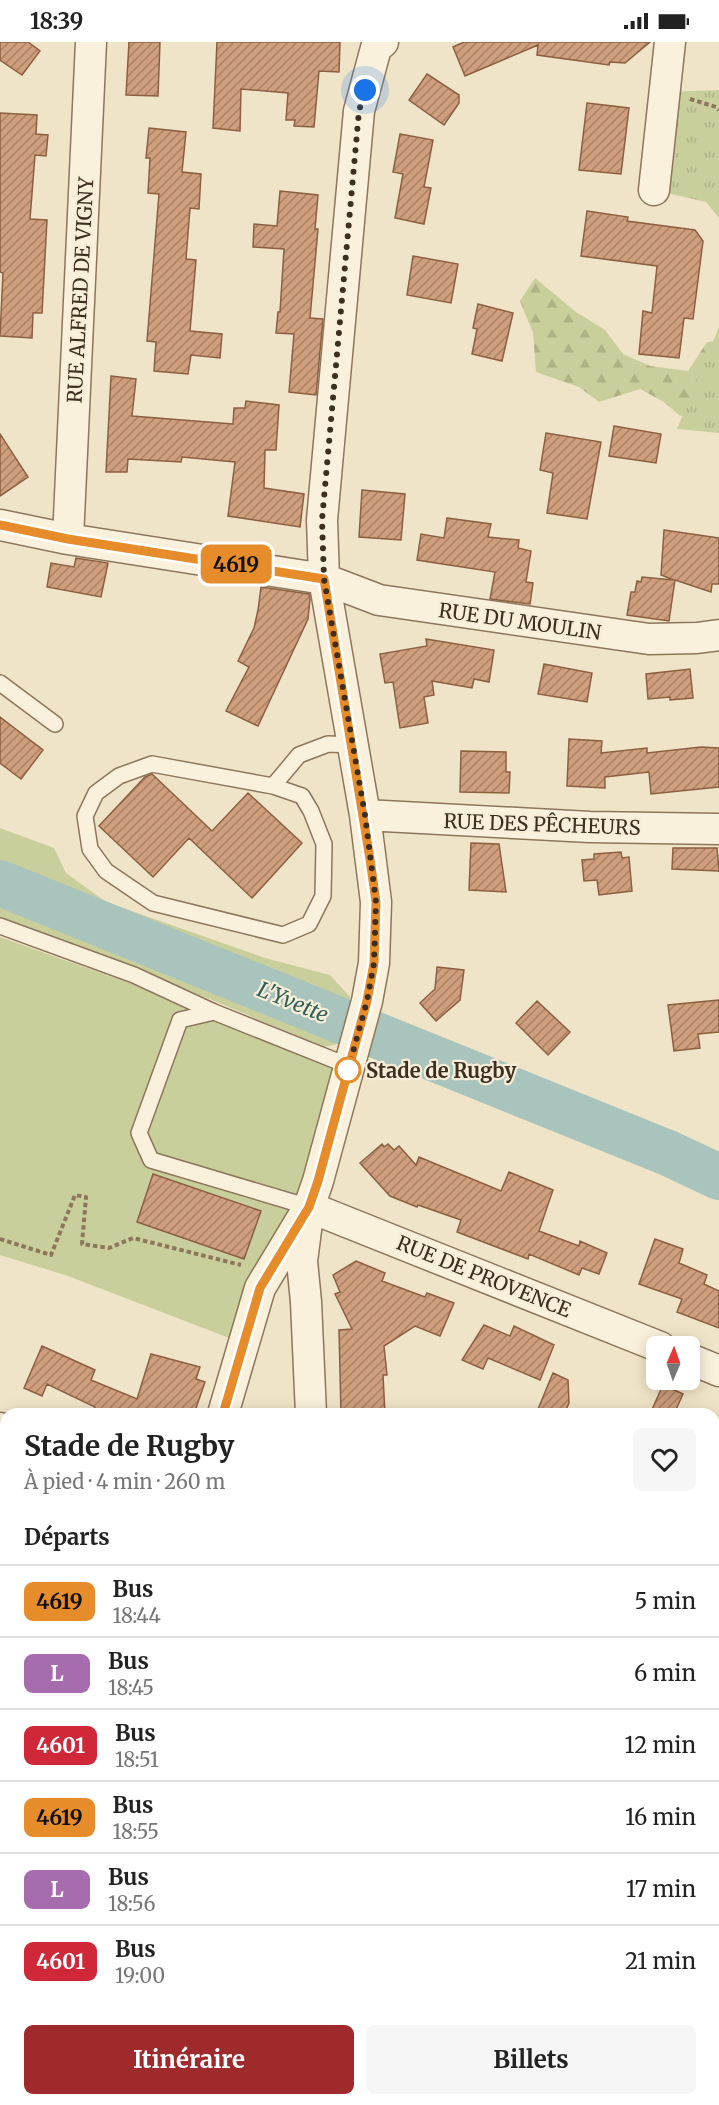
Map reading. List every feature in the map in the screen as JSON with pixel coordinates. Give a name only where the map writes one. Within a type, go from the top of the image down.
[{"type":"street","name":"RUE ALFRED DE VIGNY","points":[[68,539],[91,42]]},
{"type":"street","points":[[654,190],[670,42]]},
{"type":"street","points":[[311,1408],[302,1261],[309,1207],[367,1001],[374,963],[376,902],[365,815],[324,579],[322,520],[359,111],[378,44]]},
{"type":"street","name":"RUE DU MOULIN","points":[[0,525],[68,539],[324,579],[379,600],[649,639],[719,635]]},
{"type":"street","name":"RUE DES PÊCHEURS","points":[[365,815],[590,827],[719,830]]},
{"type":"street","points":[[225,1408],[260,1288],[309,1207]]},
{"type":"street","name":"RUE DE PROVENCE","points":[[309,1207],[646,1341]]},
{"type":"street","points":[[700,1363],[719,1371]]},
{"type":"lane","points":[[0,683],[54,724]]},
{"type":"lane","points":[[273,786],[299,755],[328,744],[353,745]]},
{"type":"lane","points":[[152,764],[273,786],[302,796],[311,811],[324,844],[323,896],[309,924],[283,935],[153,903],[106,871],[90,849],[85,816],[96,793],[119,776],[152,764]]},
{"type":"lane","points":[[0,926],[134,975],[214,1012],[351,1059]]},
{"type":"lane","points":[[214,1012],[180,1020],[140,1133],[151,1160],[309,1207]]},
{"type":"path","points":[[0,1239],[51,1255],[75,1195],[86,1197],[82,1244],[109,1248],[133,1238],[260,1270],[271,1269]]},
{"type":"green space","points":[[719,90],[719,218],[706,202],[654,190],[664,92]]},
{"type":"green space","points":[[535,278],[576,312],[605,330],[623,354],[650,366],[688,371],[707,342],[719,341],[708,426],[679,415],[664,402],[640,389],[599,402],[579,387],[536,372],[533,333],[520,301]]},
{"type":"green space","points":[[719,327],[719,433],[677,429]]},
{"type":"green space","points":[[0,828],[54,848],[66,873],[106,902],[265,958],[330,975],[350,997],[337,1044],[324,1047],[212,1000],[0,918]]},
{"type":"green space","points":[[0,937],[168,997],[337,1068],[306,1177],[286,1217],[237,1341],[68,1276],[0,1255]]},
{"type":"building","points":[[0,42],[28,42],[40,51],[22,75],[0,60]]},
{"type":"building","points":[[129,42],[160,42],[158,96],[126,95]]},
{"type":"building","points":[[217,42],[340,42],[339,72],[319,71],[314,127],[294,126],[295,120],[286,120],[288,93],[241,89],[240,131],[213,128]]},
{"type":"building","points":[[464,42],[650,42],[625,63],[610,62],[609,65],[537,55],[538,45],[465,76],[453,47]]},
{"type":"building","points":[[427,74],[459,95],[459,103],[444,125],[409,100]]},
{"type":"building","points":[[587,103],[629,108],[621,174],[579,170]]},
{"type":"building","points":[[0,113],[37,115],[36,134],[48,135],[46,156],[35,155],[30,219],[47,220],[42,313],[33,313],[32,338],[0,336],[3,273],[0,272]]},
{"type":"building","points":[[149,128],[186,132],[182,172],[201,174],[199,209],[190,208],[186,259],[196,260],[190,331],[222,334],[220,358],[191,355],[188,374],[154,371],[156,342],[147,341],[159,194],[148,193],[150,158],[146,158]]},
{"type":"building","points":[[400,134],[433,140],[424,187],[431,188],[424,224],[395,218],[403,174],[393,172]]},
{"type":"building","points":[[280,191],[318,195],[315,229],[318,229],[310,318],[323,319],[316,395],[289,392],[294,334],[276,333],[278,312],[280,312],[284,249],[253,247],[254,224],[277,226]]},
{"type":"building","points":[[587,211],[628,217],[627,221],[695,230],[703,241],[693,319],[684,318],[679,358],[639,354],[643,311],[652,313],[657,266],[581,256]]},
{"type":"building","points":[[413,256],[458,264],[451,303],[407,295]]},
{"type":"building","points":[[478,304],[513,313],[502,361],[472,354],[477,329],[473,328]]},
{"type":"building","points":[[111,376],[136,379],[132,416],[233,424],[234,408],[245,408],[246,401],[279,405],[276,450],[265,450],[264,488],[304,494],[300,527],[228,516],[235,462],[182,457],[181,462],[128,459],[127,472],[106,472]]},
{"type":"building","points":[[614,426],[661,434],[656,463],[609,456]]},
{"type":"building","points":[[546,433],[601,442],[587,519],[547,513],[553,473],[540,470]]},
{"type":"building","points":[[0,434],[28,477],[0,496]]},
{"type":"building","points":[[362,490],[405,494],[401,540],[359,537]]},
{"type":"building","points":[[447,518],[491,524],[488,537],[519,540],[518,548],[531,551],[526,582],[533,583],[530,604],[490,599],[495,572],[417,560],[421,534],[444,538]]},
{"type":"building","points":[[664,530],[719,538],[719,584],[712,584],[711,592],[675,580],[669,621],[627,615],[631,592],[635,592],[637,581],[641,582],[642,577],[674,580],[661,575]]},
{"type":"building","points":[[76,558],[108,563],[101,597],[47,587],[51,563],[74,567]]},
{"type":"building","points":[[261,587],[309,594],[310,599],[308,619],[258,726],[226,711],[249,667],[238,661],[254,628]]},
{"type":"building","points":[[426,639],[494,650],[489,682],[474,679],[472,688],[432,681],[434,695],[424,697],[428,723],[400,728],[393,682],[385,683],[380,654],[427,646]]},
{"type":"building","points":[[544,664],[592,673],[587,702],[538,694]]},
{"type":"building","points":[[690,669],[693,698],[648,699],[646,674]]},
{"type":"building","points":[[0,717],[43,750],[21,779],[0,763]]},
{"type":"building","points":[[569,739],[602,741],[601,753],[647,748],[647,753],[701,747],[719,748],[719,787],[651,794],[649,772],[605,777],[605,788],[567,786]]},
{"type":"building","points":[[461,751],[506,752],[506,772],[510,772],[509,793],[460,792]]},
{"type":"building","points":[[152,774],[212,831],[248,793],[302,843],[252,898],[189,838],[153,877],[99,826],[145,777]]},
{"type":"building","points":[[471,843],[499,844],[506,892],[469,890]]},
{"type":"building","points":[[673,848],[717,848],[719,871],[672,869]]},
{"type":"building","points":[[621,852],[622,858],[629,857],[632,891],[599,895],[597,880],[584,881],[582,860],[594,859],[594,854]]},
{"type":"building","points":[[437,967],[464,970],[460,1000],[436,1021],[420,1003],[435,989]]},
{"type":"building","points":[[719,1000],[719,1032],[698,1034],[700,1048],[674,1051],[668,1005]]},
{"type":"building","points":[[537,1001],[570,1032],[548,1055],[516,1023]]},
{"type":"building","points":[[382,1144],[384,1147],[388,1144],[394,1150],[399,1146],[416,1165],[419,1157],[501,1191],[509,1172],[553,1190],[539,1231],[579,1246],[580,1241],[607,1253],[599,1274],[582,1268],[579,1275],[529,1254],[528,1259],[457,1232],[461,1220],[390,1196],[360,1163]]},
{"type":"building","points":[[153,1174],[261,1211],[244,1259],[137,1222]]},
{"type":"building","points":[[655,1239],[683,1249],[679,1263],[707,1275],[704,1284],[719,1291],[719,1328],[677,1312],[682,1299],[639,1284]]},
{"type":"building","points":[[356,1261],[385,1273],[382,1281],[425,1297],[427,1293],[454,1303],[440,1336],[415,1326],[384,1346],[387,1375],[383,1375],[385,1408],[341,1408],[339,1330],[352,1329],[335,1294],[340,1292],[333,1275]]},
{"type":"building","points":[[484,1325],[510,1336],[514,1326],[554,1345],[540,1380],[488,1358],[483,1369],[462,1360]]},
{"type":"building","points":[[42,1346],[95,1370],[91,1380],[137,1399],[151,1354],[200,1367],[196,1379],[205,1382],[196,1408],[94,1408],[47,1384],[42,1396],[24,1388]]},
{"type":"building","points":[[553,1373],[568,1380],[569,1403],[567,1408],[538,1408]]},
{"type":"building","points":[[661,1390],[674,1390],[683,1394],[677,1408],[653,1408]]},
{"type":"waterway","name":"L'Yvette","points":[[0,883],[668,1153],[719,1177]]},
{"type":"bus line","name":"4619","points":[[0,525],[68,539],[324,579],[365,815],[376,902],[374,963],[367,1001],[318,1181],[309,1207],[260,1288],[225,1408]]},
{"type":"place","name":"Stade de Rugby","points":[[348,1070]]},
{"type":"route","points":[[348,1070],[367,1001],[374,963],[376,902],[365,815],[324,579],[322,520],[359,111],[365,90]]}]
